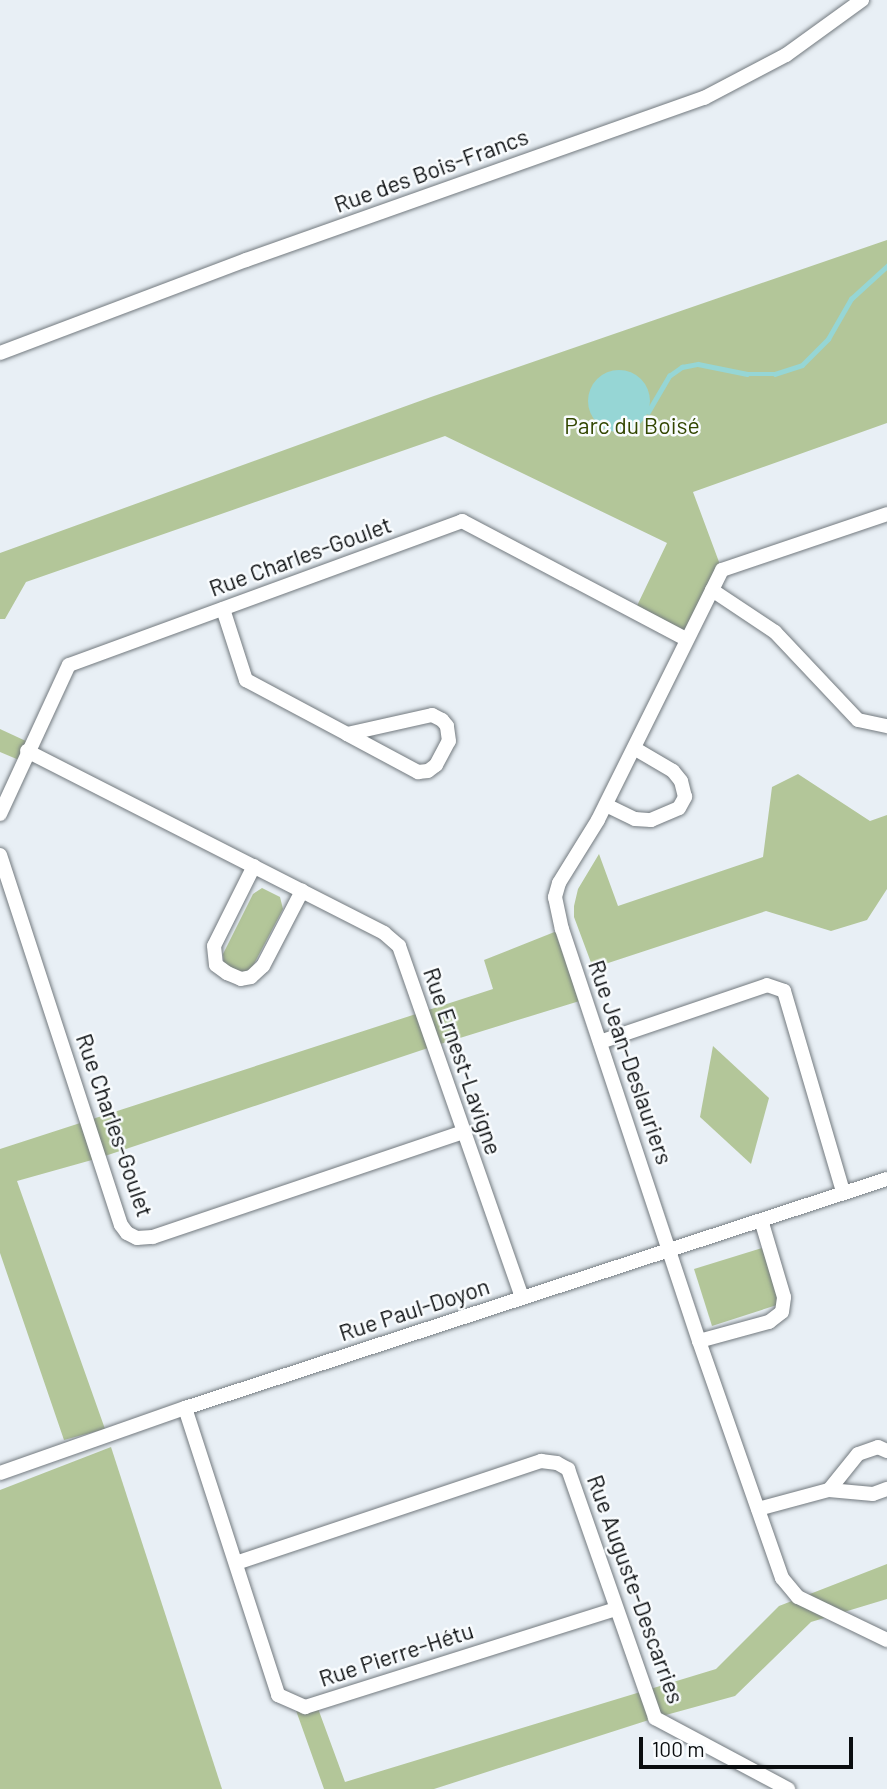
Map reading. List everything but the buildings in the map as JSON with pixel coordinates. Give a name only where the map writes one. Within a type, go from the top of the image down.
[{"type":"street","name":"Rue des Bois-Francs","points":[[0,353],[246,260],[704,97],[786,55],[862,0]]},
{"type":"street","name":"Rue Jean-Deslauriers","points":[[887,514],[722,570],[606,805],[559,883],[555,897],[559,922],[670,1247],[699,1341],[782,1578],[798,1597],[887,1640]]},
{"type":"street","name":"Rue Charles-Goulet","points":[[0,814],[69,665],[462,521],[686,639]]},
{"type":"street","points":[[712,590],[775,632],[858,720],[887,726]]},
{"type":"street","points":[[223,609],[246,680],[418,772],[428,771],[436,765],[449,741],[442,720],[432,715],[347,734]]},
{"type":"street","points":[[606,805],[635,818],[651,820],[678,808],[685,797],[681,781],[673,771],[634,748]]},
{"type":"street","name":"Rue Ernest-Lavigne","points":[[27,751],[384,933],[399,946],[522,1297]]},
{"type":"street","name":"Rue Charles-Goulet","points":[[0,855],[121,1225],[127,1233],[136,1238],[153,1237],[464,1132]]},
{"type":"street","points":[[254,866],[214,946],[216,965],[227,973],[241,979],[251,976],[263,966],[302,891]]},
{"type":"street","points":[[600,1042],[767,985],[784,991],[843,1192]]},
{"type":"street","name":"Rue Paul-Doyon","points":[[0,1473],[185,1408],[670,1247],[887,1179]]},
{"type":"street","points":[[699,1341],[769,1321],[782,1311],[784,1297],[761,1220]]},
{"type":"street","name":"Rue Pierre-Hétu","points":[[185,1408],[278,1695],[305,1707],[616,1609]]},
{"type":"street","points":[[829,1490],[858,1454],[878,1447],[887,1451]]},
{"type":"street","name":"Rue Auguste-Descarries","points":[[236,1563],[541,1461],[557,1463],[568,1469],[655,1718],[788,1789]]},
{"type":"street","points":[[758,1509],[829,1490],[873,1494],[887,1489]]},
{"type":"green space","name":"Parc du Boisé","points":[[887,240],[887,423],[693,492],[722,570],[686,639],[634,612],[667,543],[445,436],[26,582],[5,619],[0,619],[0,553],[431,397]]},
{"type":"green space","points":[[0,729],[28,742],[19,760],[0,752]]},
{"type":"green space","points":[[798,774],[870,821],[887,815],[887,889],[867,920],[831,931],[766,911],[593,968],[574,917],[574,906],[578,889],[599,854],[618,906],[763,857],[772,787]]},
{"type":"green space","points":[[262,888],[280,897],[283,909],[254,964],[248,971],[240,972],[224,965],[223,954],[253,894]]},
{"type":"green space","points":[[562,929],[586,999],[434,1046],[99,1158],[17,1181],[105,1429],[64,1440],[0,1253],[0,1149],[493,989],[484,960]]},
{"type":"green space","points":[[713,1046],[769,1098],[751,1164],[700,1117]]},
{"type":"green space","points":[[762,1248],[780,1304],[712,1326],[694,1269]]},
{"type":"green space","points":[[111,1447],[222,1789],[0,1789],[0,1490]]},
{"type":"green space","points":[[887,1564],[887,1599],[811,1622],[735,1696],[655,1718],[434,1789],[324,1789],[293,1702],[316,1703],[345,1782],[716,1669],[779,1606]]},
{"type":"water","points":[[619,370],[641,379],[650,401],[641,423],[619,432],[597,423],[588,401],[597,379]]},
{"type":"waterway","points":[[648,412],[669,376],[682,367],[698,364],[747,374],[775,374],[802,365],[828,339],[851,299],[887,266]]}]
